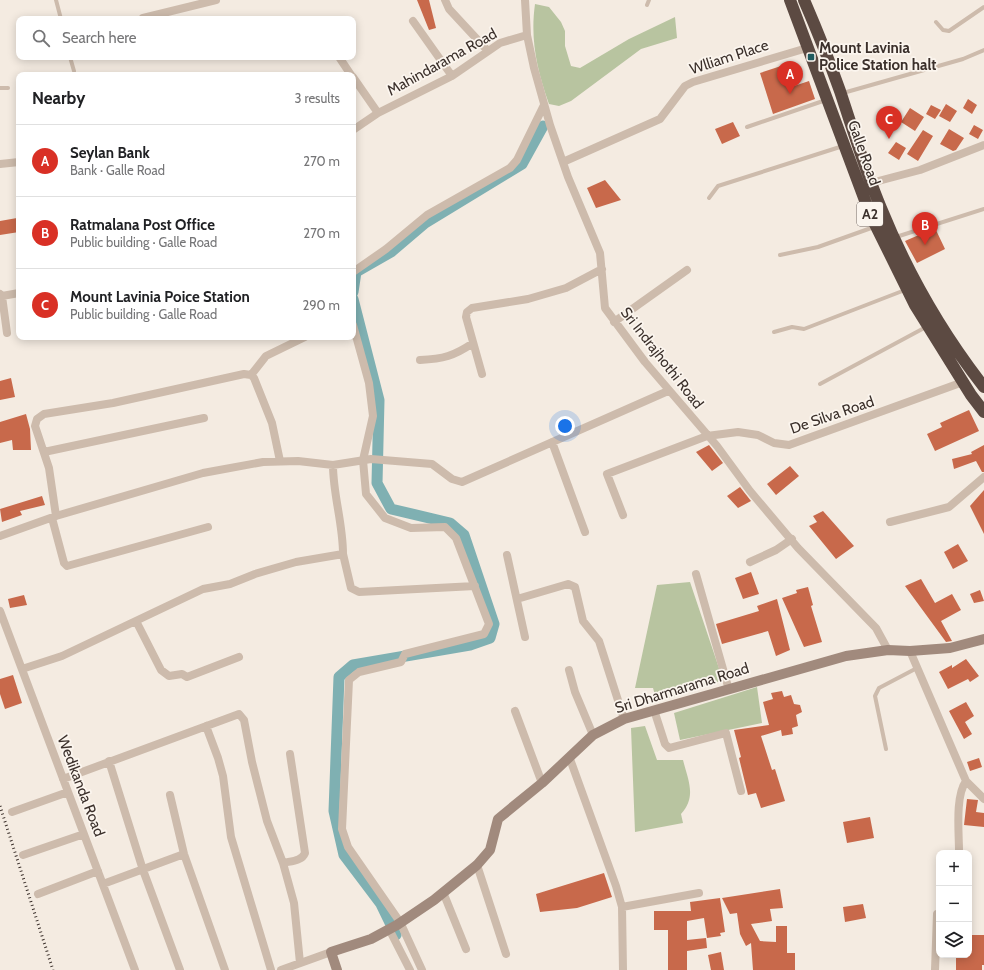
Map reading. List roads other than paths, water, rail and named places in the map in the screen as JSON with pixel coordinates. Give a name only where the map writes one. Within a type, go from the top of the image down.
[{"type":"highway","name":"Galle Road","points":[[790,0],[859,186],[876,226],[907,290],[971,395],[984,412]]},
{"type":"highway","name":"Galle Road","points":[[804,0],[840,94],[871,183],[894,238],[940,326],[984,386]]},
{"type":"street","points":[[151,16],[216,0]]},
{"type":"street","points":[[445,0],[449,8],[487,50]]},
{"type":"street","name":"Sri Indrajhothi Road","points":[[526,0],[527,35],[544,105],[563,162],[600,253],[605,308],[614,322],[750,491],[792,540],[876,628],[888,650]]},
{"type":"street","points":[[412,20],[452,76]]},
{"type":"street","name":"Mahindarama Road","points":[[356,128],[378,114],[452,76],[487,50],[500,43],[527,35]]},
{"type":"street","name":"Wlliam Place","points":[[563,162],[660,119],[685,86],[693,82],[808,48]]},
{"type":"street","points":[[341,60],[349,72]]},
{"type":"street","points":[[356,82],[378,114]]},
{"type":"street","points":[[356,270],[386,249],[427,215],[510,168],[517,160],[544,105]]},
{"type":"street","points":[[859,186],[920,170],[984,145]]},
{"type":"street","points":[[0,164],[16,162]]},
{"type":"street","points":[[482,374],[466,318],[467,312],[472,308],[528,299],[566,288],[602,269]]},
{"type":"street","points":[[614,322],[687,270]]},
{"type":"street","points":[[7,333],[1,295],[16,293]]},
{"type":"street","points":[[356,336],[369,383],[373,416],[363,460],[366,494],[385,518],[411,528],[445,528],[456,538],[489,624],[484,634],[404,654],[401,662],[359,672],[349,680],[342,829],[348,847],[394,926],[422,970]]},
{"type":"street","points":[[251,375],[266,356],[299,340]]},
{"type":"street","points":[[420,360],[441,359],[457,353],[473,343]]},
{"type":"street","points":[[208,528],[67,566],[64,563],[54,517],[49,468],[34,422],[44,414],[113,403],[244,374],[251,375],[254,378],[272,423],[280,461]]},
{"type":"street","name":"De Silva Road","points":[[623,515],[607,474],[707,436],[738,432],[758,435],[774,443],[789,445],[963,382]]},
{"type":"street","points":[[971,395],[984,386]]},
{"type":"street","points":[[0,536],[54,517],[203,473],[280,461],[333,465],[371,459],[384,459],[432,464],[452,479],[462,482],[668,390]]},
{"type":"street","points":[[44,452],[204,418]]},
{"type":"street","points":[[552,442],[585,532]]},
{"type":"street","points":[[333,465],[333,487],[343,532],[343,554],[351,588],[359,592],[475,586]]},
{"type":"street","points":[[890,522],[949,508],[984,477]]},
{"type":"street","points":[[750,562],[776,550],[792,540]]},
{"type":"street","points":[[22,669],[62,656],[203,589],[230,584],[255,574],[296,562],[343,554]]},
{"type":"street","points":[[507,555],[525,637]]},
{"type":"street","points":[[696,574],[730,690]]},
{"type":"street","points":[[516,599],[568,584],[575,587],[583,621],[599,641],[624,719]]},
{"type":"street","name":"Wedikanda Road","points":[[0,611],[135,970]]},
{"type":"street","points":[[136,621],[161,670],[169,676],[182,674],[187,677],[239,657]]},
{"type":"street","name":"Sri Dharmarama Road","points":[[281,970],[371,939],[394,926],[443,892],[477,865],[490,850],[498,819],[570,759],[593,735],[624,719],[846,656],[888,650],[910,651],[950,648],[984,639]]},
{"type":"street","points":[[910,651],[966,781],[984,799]]},
{"type":"street","points":[[569,670],[575,692],[593,735]]},
{"type":"street","points":[[654,710],[665,744],[669,748],[726,733],[742,790]]},
{"type":"street","points":[[515,711],[542,783]]},
{"type":"street","points":[[62,779],[239,714],[244,720],[252,762],[268,821],[284,863],[294,903],[300,963]]},
{"type":"street","points":[[206,726],[223,776],[231,837],[271,970]]},
{"type":"street","points":[[284,863],[300,859],[304,857],[305,853],[290,754]]},
{"type":"street","points":[[570,759],[616,886],[622,907],[623,970]]},
{"type":"street","points":[[109,761],[143,870],[180,970]]},
{"type":"street","points":[[959,850],[960,801],[963,785],[966,781]]},
{"type":"street","points":[[12,812],[68,792]]},
{"type":"street","points":[[170,795],[184,854],[225,970]]},
{"type":"street","points":[[23,855],[84,834]]},
{"type":"street","points":[[103,884],[184,854]]},
{"type":"street","points":[[477,865],[506,954]]},
{"type":"street","points":[[38,894],[98,871]]},
{"type":"street","points":[[443,892],[466,949]]},
{"type":"street","points":[[622,907],[699,893]]},
{"type":"street","points":[[935,970],[937,922]]},
{"type":"street","points":[[394,926],[410,970]]},
{"type":"street","points":[[331,952],[337,970]]},
{"type":"lane","points":[[56,0],[60,16]]},
{"type":"lane","points":[[647,5],[649,0]]},
{"type":"lane","points":[[936,22],[942,30],[949,31],[984,7]]},
{"type":"lane","points":[[840,94],[963,59],[984,50]]},
{"type":"lane","points":[[71,60],[74,71]]},
{"type":"lane","points":[[0,88],[8,88]]},
{"type":"lane","points":[[747,127],[827,100]]},
{"type":"lane","points":[[709,198],[718,186],[844,146]]},
{"type":"lane","points":[[894,238],[984,209]]},
{"type":"lane","points":[[780,255],[818,247],[876,226]]},
{"type":"lane","points":[[774,332],[792,327],[804,329],[907,290]]},
{"type":"lane","points":[[820,384],[928,326]]},
{"type":"lane","points":[[886,749],[876,691],[878,688],[917,668]]},
{"type":"waterway","points":[[356,272],[391,252],[425,223],[522,164],[543,126]]},
{"type":"waterway","points":[[356,311],[379,400],[377,483],[391,509],[450,523],[464,535],[494,624],[490,638],[470,645],[353,665],[339,677],[334,811],[344,855],[381,904],[396,935]]},
{"type":"railway","points":[[0,806],[53,970]]},
{"type":"place","name":"Mount Lavinia Police Station halt","points":[[811,57]]},
{"type":"place","name":"Seylan Bank","points":[[790,94]]},
{"type":"place","name":"Mount Lavinia Poice Station","points":[[889,139]]},
{"type":"place","name":"Ratmalana Post Office","points":[[925,245]]}]
